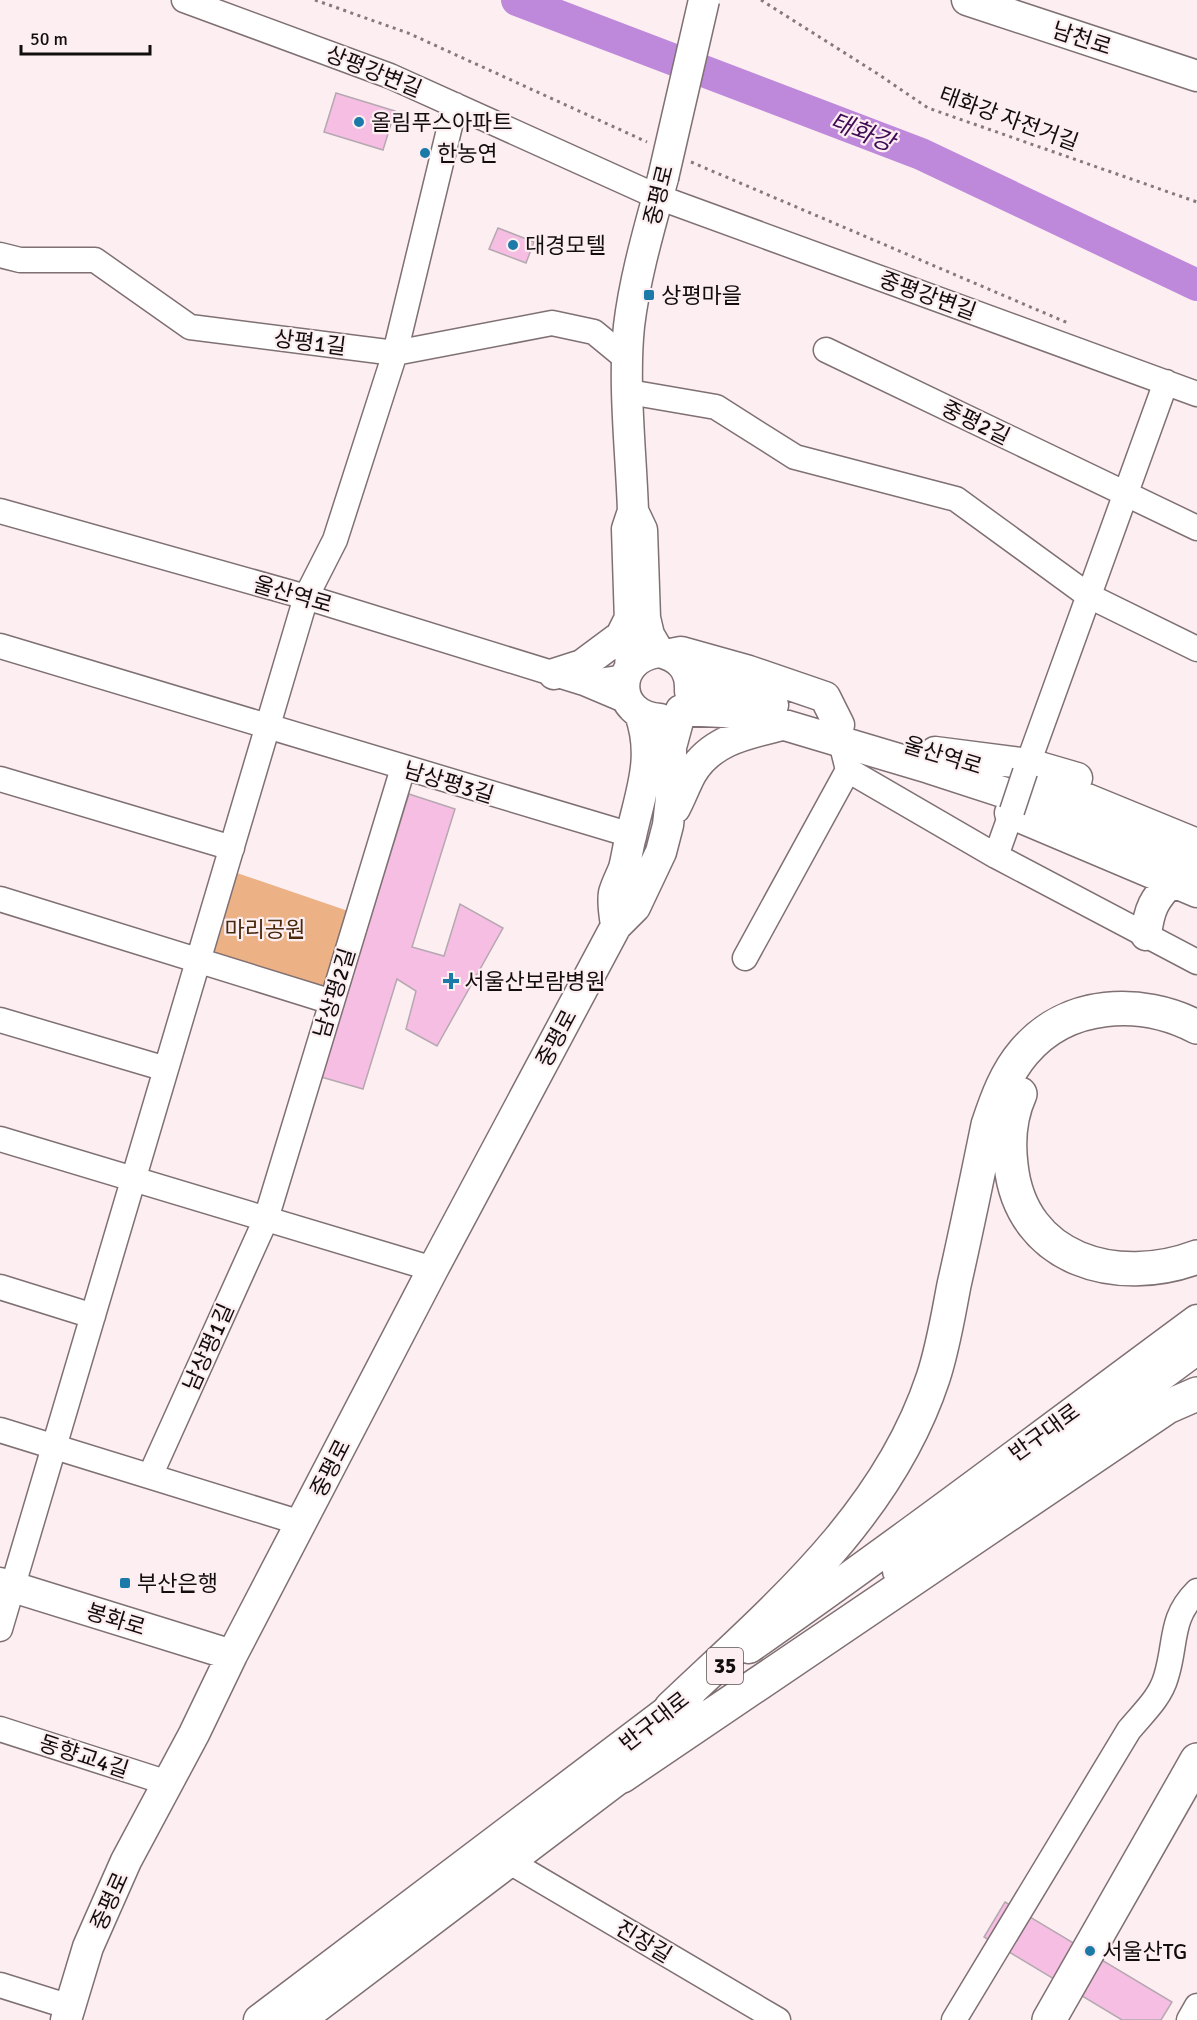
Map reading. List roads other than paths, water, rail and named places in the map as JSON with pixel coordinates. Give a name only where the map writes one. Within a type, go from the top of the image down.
[{"type":"highway","points":[[671,1708],[820,1564],[861,1515],[898,1460],[933,1378],[988,1125],[1001,1088],[1016,1062],[1044,1033],[1065,1021],[1091,1011],[1120,1008],[1148,1010],[1169,1015],[1197,1027]]},
{"type":"highway","points":[[1197,1046],[1188,1040],[1158,1029],[1129,1025],[1100,1027],[1073,1037],[1048,1054],[1027,1078],[1016,1102],[1009,1140],[1015,1186],[1026,1211],[1045,1237],[1071,1256],[1102,1267],[1133,1270],[1167,1266],[1197,1257]]},
{"type":"highway","points":[[622,1776],[1167,1407],[1197,1394]]},
{"type":"highway","points":[[1049,2020],[1197,1760]]},
{"type":"highway","points":[[1065,2020],[1197,1793]]},
{"type":"main road","name":"중평로","points":[[633,511],[628,392],[629,327],[637,278],[704,0]]},
{"type":"main road","name":"남천로","points":[[967,0],[1197,76]]},
{"type":"main road","points":[[616,926],[614,895],[625,866],[642,796],[647,757],[645,729],[631,690],[627,529],[633,511]]},
{"type":"main road","points":[[633,511],[642,530],[645,618],[649,635],[690,679],[691,690],[681,710],[671,747],[671,798],[668,825]]},
{"type":"main road","points":[[554,674],[582,665],[621,636],[630,618]]},
{"type":"main road","points":[[672,660],[648,654],[638,659],[631,690],[650,718],[661,719],[681,710]]},
{"type":"main road","name":"울산역로","points":[[672,660],[728,691],[843,746]]},
{"type":"main road","name":"울산역로","points":[[681,710],[723,712],[758,717],[843,746],[932,760],[1087,799],[1197,844]]},
{"type":"main road","points":[[668,825],[691,774],[711,751],[725,741],[741,735],[783,725]]},
{"type":"main road","points":[[932,760],[1027,768],[1072,777],[1197,825]]},
{"type":"main road","points":[[932,760],[1011,812],[1189,880]]},
{"type":"main road","name":"울산역로","points":[[932,760],[1061,811],[1189,880]]},
{"type":"main road","name":"중평로","points":[[66,2017],[88,1947],[126,1861],[168,1784],[232,1655],[433,1269],[616,926],[635,907],[661,852],[668,825]]},
{"type":"main road","points":[[1146,935],[1149,912],[1158,895],[1189,880]]},
{"type":"main road","name":"반구대로","points":[[259,2020],[748,1648],[864,1568],[1197,1320]]},
{"type":"main road","name":"반구대로","points":[[300,2020],[622,1776],[1197,1349]]},
{"type":"main road","name":"봉화로","points":[[6,1585],[232,1655]]},
{"type":"street","name":"상평강변길","points":[[184,0],[390,76],[455,105],[660,187]]},
{"type":"street","points":[[0,1629],[6,1585],[54,1446],[306,597],[335,540],[395,353],[455,105]]},
{"type":"street","name":"중평강변길","points":[[660,187],[1197,394]]},
{"type":"street","name":"상평1길","points":[[0,255],[20,260],[95,260],[190,327],[395,353],[552,323],[594,332],[628,360]]},
{"type":"street","name":"중평2길","points":[[826,350],[1197,528]]},
{"type":"street","points":[[996,856],[1166,382]]},
{"type":"street","points":[[628,392],[716,407],[795,457],[956,499],[1089,596],[1197,649]]},
{"type":"street","name":"울산역로","points":[[2,517],[306,597],[584,683],[631,690]]},
{"type":"street","name":"남상평3길","points":[[0,646],[631,835]]},
{"type":"street","points":[[745,957],[843,746]]},
{"type":"street","name":"울산역로","points":[[843,746],[996,856],[1197,962]]},
{"type":"street","name":"남상평2길","points":[[266,1219],[403,768]]},
{"type":"street","points":[[0,779],[232,848]]},
{"type":"street","points":[[0,899],[332,1002]]},
{"type":"street","points":[[0,1020],[166,1070]]},
{"type":"street","points":[[0,1139],[433,1269]]},
{"type":"street","name":"남상평1길","points":[[150,1476],[266,1219]]},
{"type":"street","points":[[0,1287],[93,1316]]},
{"type":"street","points":[[0,1430],[302,1523]]},
{"type":"street","points":[[954,2020],[1129,1730],[1157,1697],[1166,1677],[1179,1613],[1197,1591]]},
{"type":"street","name":"동향교4길","points":[[0,1729],[168,1784]]},
{"type":"street","name":"진장길","points":[[510,1862],[778,2020]]},
{"type":"street","points":[[0,1985],[66,2017]]},
{"type":"street","points":[[1189,2020],[1197,2006]]},
{"type":"waterway","name":"태화강","points":[[517,0],[921,154],[1197,285]]},
{"type":"place","name":"올림푸스아파트","points":[[359,122]]},
{"type":"place","name":"한농연","points":[[425,153]]},
{"type":"place","name":"대경모텔","points":[[513,245]]},
{"type":"place","name":"상평마을","points":[[649,295]]},
{"type":"place","name":"서울산보람병원","points":[[451,981]]},
{"type":"place","name":"부산은행","points":[[125,1583]]},
{"type":"place","name":"서울산TG","points":[[1090,1951]]},
{"type":"park label","name":"마리공원","points":[[265,929]]}]
